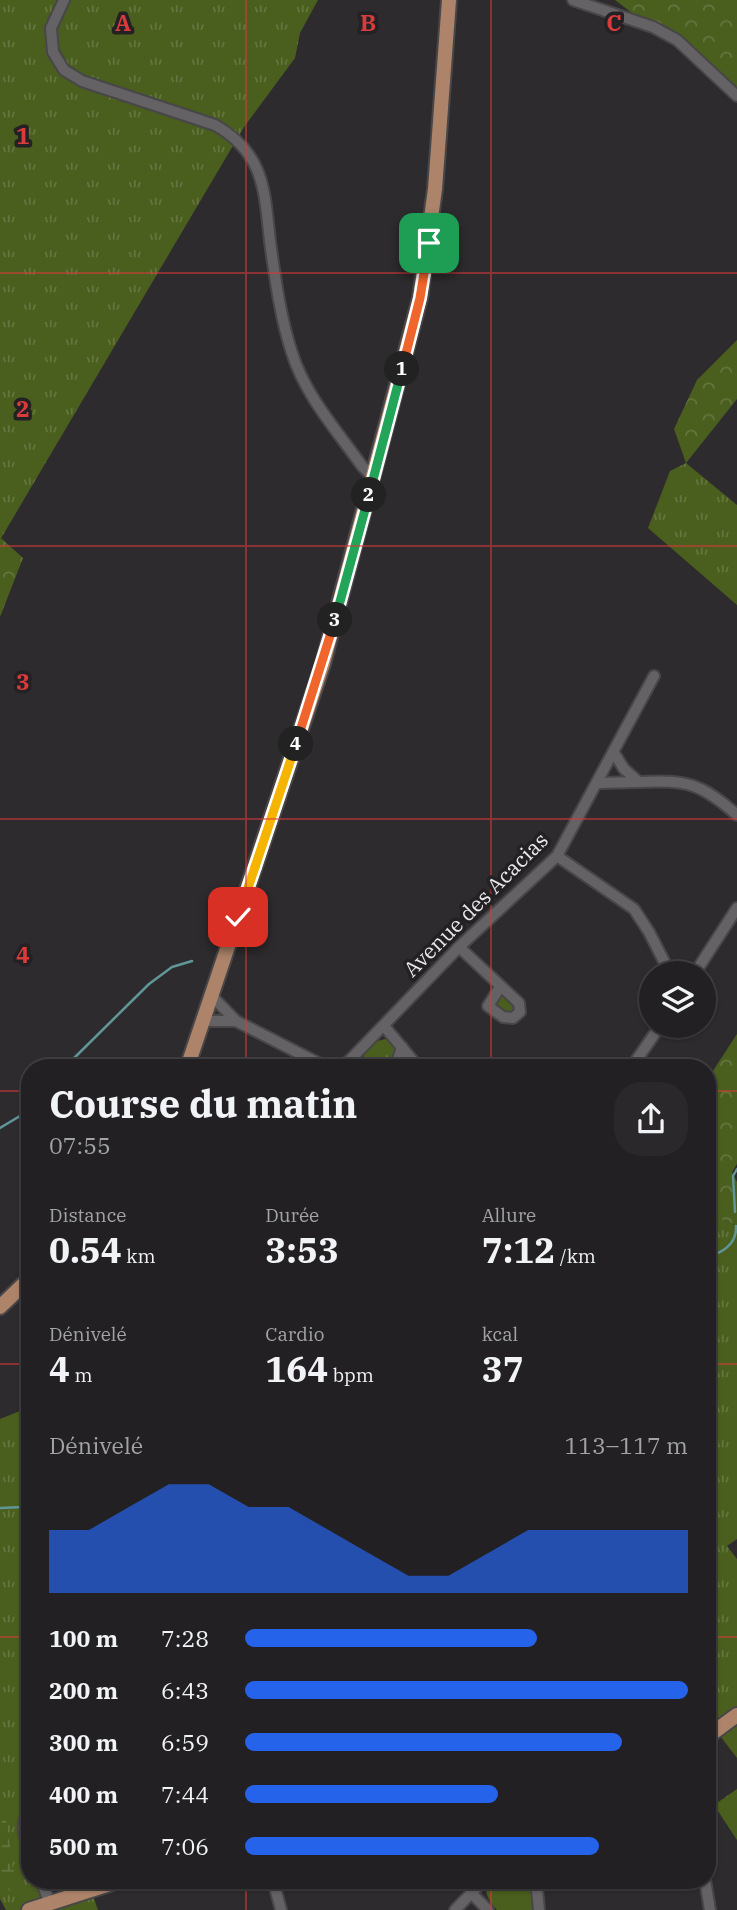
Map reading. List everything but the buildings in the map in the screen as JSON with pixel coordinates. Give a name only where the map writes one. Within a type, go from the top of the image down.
[{"type":"main road","points":[[190,1059],[323,664],[420,298],[429,243],[449,0]]},
{"type":"main road","points":[[0,1307],[21,1287]]},
{"type":"main road","points":[[716,1730],[737,1715]]},
{"type":"main road","points":[[29,1910],[95,1889]]},
{"type":"street","points":[[64,0],[51,27],[54,52],[64,70],[82,81],[215,125],[232,134],[254,160],[261,174],[271,249],[292,354],[304,383],[362,466],[374,478]]},
{"type":"street","points":[[573,0],[653,27],[677,40],[737,96]]},
{"type":"street","name":"Avenue des Acacias","points":[[352,1059],[459,947],[557,856],[599,783],[654,676]]},
{"type":"street","points":[[614,753],[624,769],[639,782]]},
{"type":"street","points":[[599,783],[665,781],[692,785],[706,790],[737,816]]},
{"type":"street","points":[[557,856],[634,909],[664,961]]},
{"type":"street","points":[[703,961],[737,908]]},
{"type":"street","points":[[459,947],[500,987]]},
{"type":"street","points":[[211,995],[236,1021],[310,1059]]},
{"type":"street","points":[[202,1021],[236,1021]]},
{"type":"street","points":[[384,1026],[412,1059]]},
{"type":"street","points":[[637,1059],[652,1038]]},
{"type":"street","points":[[399,1059],[402,1047]]},
{"type":"street","points":[[44,1889],[50,1904]]},
{"type":"street","points":[[275,1889],[281,1910]]},
{"type":"street","points":[[455,1910],[475,1889]]},
{"type":"street","points":[[537,1889],[539,1910]]},
{"type":"street","points":[[706,1889],[710,1910]]},
{"type":"street","points":[[471,1893],[488,1910]]},
{"type":"green space","points":[[0,0],[318,0],[300,33],[295,58],[244,127],[0,540]]},
{"type":"green space","points":[[615,0],[737,0],[737,93]]},
{"type":"green space","points":[[737,340],[737,399],[686,463],[674,429],[697,380]]},
{"type":"green space","points":[[686,463],[737,505],[737,605],[648,528],[670,471]]},
{"type":"green space","points":[[1,538],[23,558],[0,617],[0,540]]},
{"type":"green space","points":[[500,987],[519,1003],[513,1018],[488,1006]]},
{"type":"green space","points":[[737,1034],[737,1164],[732,1172],[737,1182],[737,1226],[716,1218],[716,1066]]},
{"type":"green space","points":[[385,1039],[393,1043],[398,1050],[395,1059],[362,1059],[374,1042]]},
{"type":"green space","points":[[716,1218],[737,1226],[737,1539],[727,1546],[737,1559],[737,1708],[716,1723]]},
{"type":"green space","points":[[21,1411],[21,1889],[45,1889],[48,1896],[91,1890],[98,1910],[6,1910],[0,1899],[0,1419]]},
{"type":"green space","points":[[737,1724],[737,1758],[721,1737]]},
{"type":"green space","points":[[737,1789],[737,1840],[716,1808],[716,1804]]},
{"type":"green space","points":[[0,1816],[6,1818],[13,1869],[21,1889],[11,1894],[0,1872]]},
{"type":"green space","points":[[486,1889],[531,1889],[532,1906],[536,1906],[536,1910],[497,1910],[487,1896]]},
{"type":"waterway","points":[[73,1059],[149,984],[172,967],[192,961]]},
{"type":"waterway","points":[[0,1128],[21,1115]]},
{"type":"waterway","points":[[735,1212],[733,1176],[737,1169]]},
{"type":"waterway","points":[[716,1254],[731,1243],[736,1226]]},
{"type":"waterway","points":[[0,1508],[21,1507]]},
{"type":"route","points":[[238,917],[323,664],[420,298],[429,243]]}]
